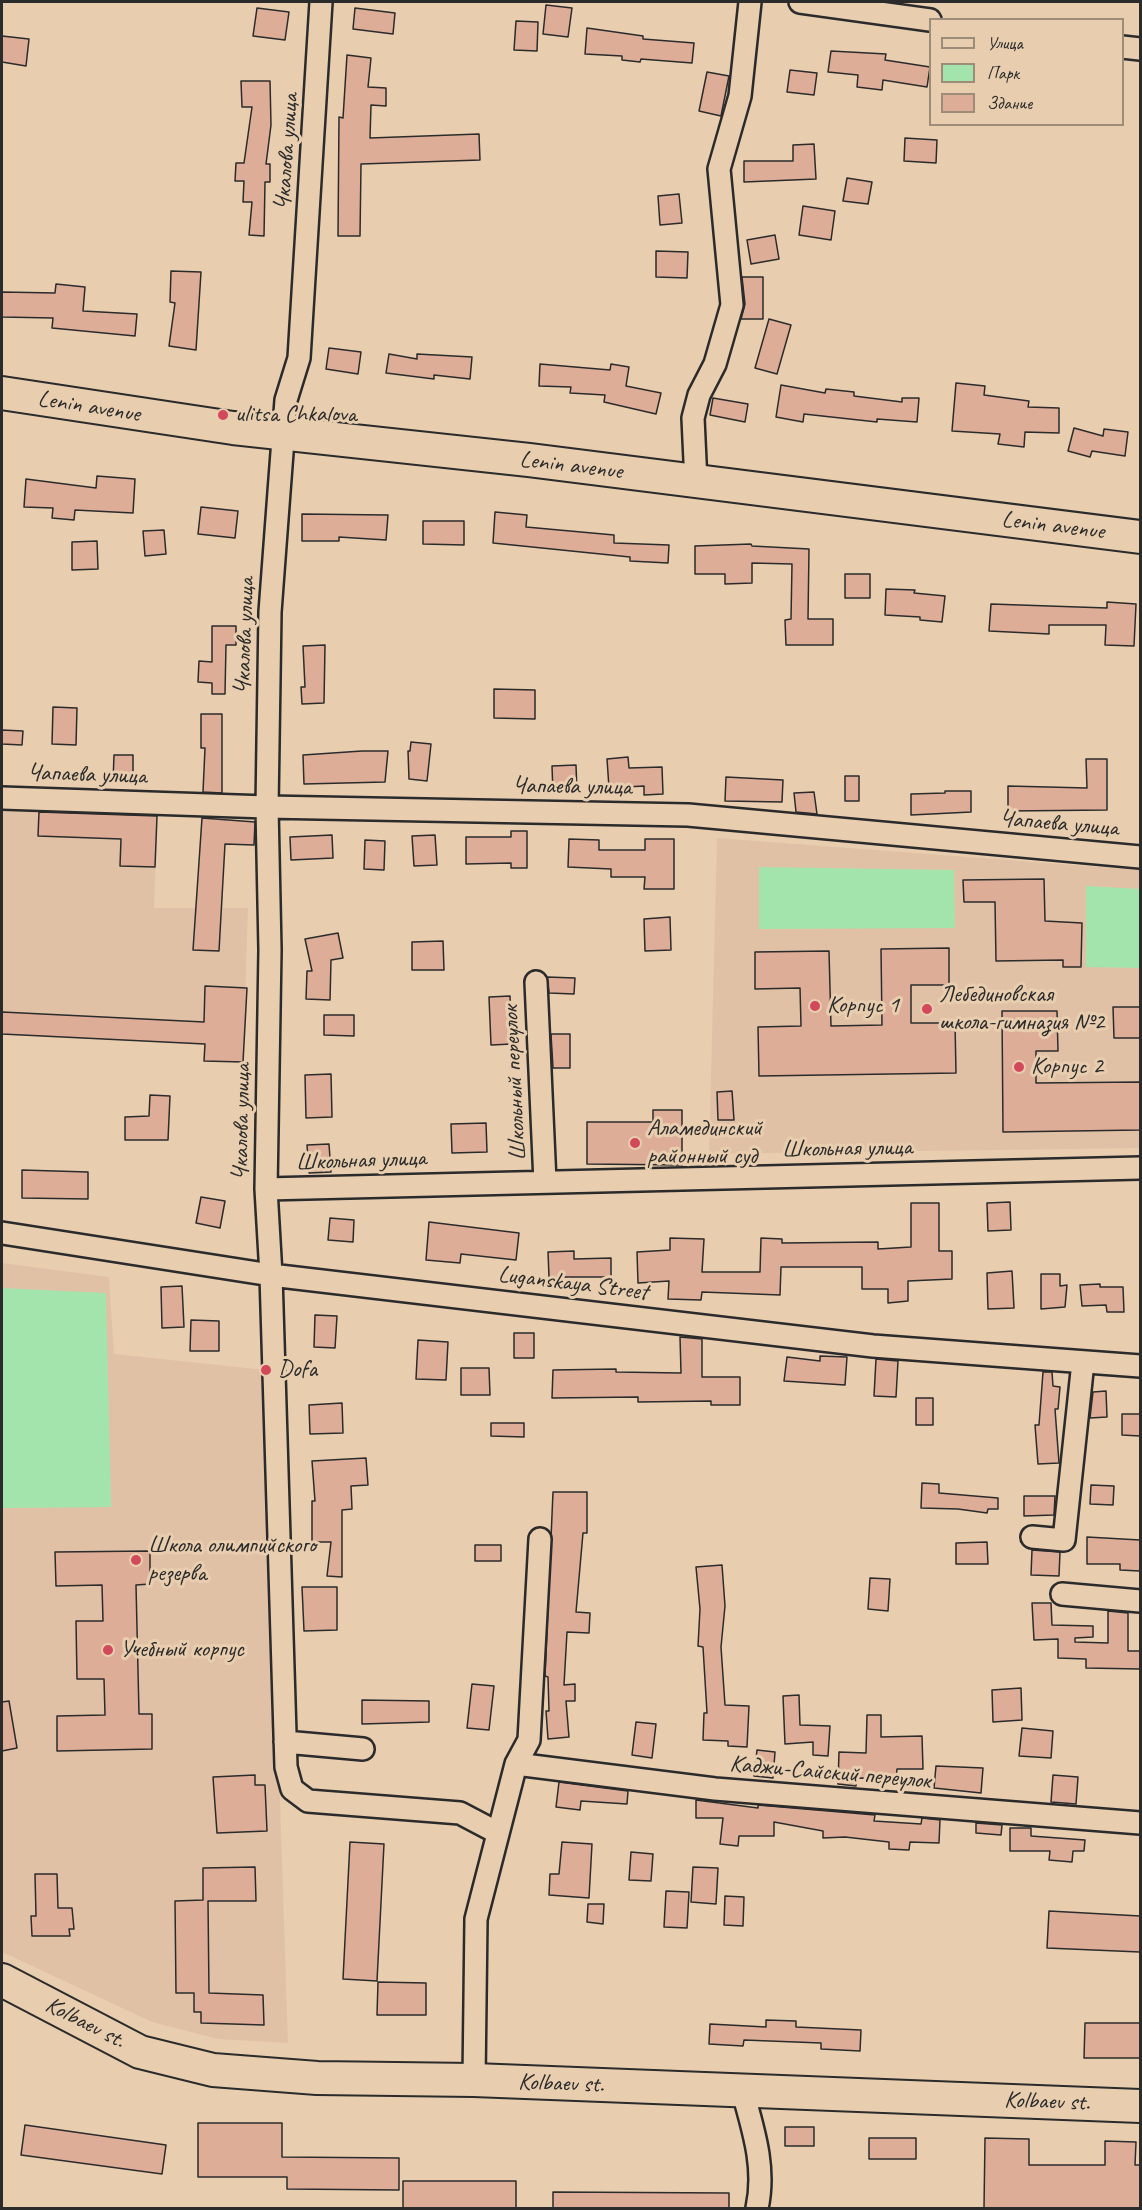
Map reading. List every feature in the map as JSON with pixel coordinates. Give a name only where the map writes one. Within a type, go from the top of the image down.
[{"type":"main road","name":"Lenin avenue","points":[[2,393],[283,434],[529,460],[696,483],[1140,537]]},
{"type":"main road","name":"Kolbaev st.","points":[[2,1980],[140,2052],[213,2070],[317,2078],[474,2080],[1140,2106]]},
{"type":"street","name":"Чкалова улица","points":[[271,1275],[266,1189],[270,950],[267,807],[270,612],[286,400],[299,358],[321,2]]},
{"type":"street","points":[[696,483],[693,418],[699,395],[715,364],[732,305],[719,169],[740,96],[750,2]]},
{"type":"street","points":[[800,2],[929,20]]},
{"type":"street","points":[[1124,47],[1140,50]]},
{"type":"street","name":"Чапаева улица","points":[[2,798],[267,807],[688,815],[1140,857]]},
{"type":"street","name":"Школьный переулок","points":[[536,982],[545,1182]]},
{"type":"street","name":"Школьная улица","points":[[266,1189],[1140,1168]]},
{"type":"street","name":"Luganskaya Street","points":[[2,1233],[271,1275],[873,1346],[1140,1366]]},
{"type":"street","points":[[271,1275],[288,1781],[292,1789],[308,1801],[460,1813],[498,1833]]},
{"type":"street","points":[[1032,1537],[1064,1540],[1083,1362]]},
{"type":"street","points":[[474,2080],[476,1919],[516,1764],[529,1740],[540,1539]]},
{"type":"street","points":[[1062,1594],[1140,1601]]},
{"type":"street","points":[[285,1742],[363,1749]]},
{"type":"street","name":"Каджи-Сайский переулок","points":[[516,1764],[715,1790],[1140,1823]]},
{"type":"street","points":[[742,2090],[760,2161],[760,2194],[757,2208]]},
{"type":"shaded area","points":[[2,807],[157,814],[154,908],[248,908],[243,1062],[204,1061],[205,1044],[2,1034]]},
{"type":"shaded area","name":"Лебединовская школа-гимназия №2","points":[[717,838],[1140,870],[1140,1148],[709,1154]]},
{"type":"shaded area","name":"Школа олимпийского резерва","points":[[2,1263],[109,1277],[114,1354],[266,1370],[288,2043],[218,2039],[152,2022],[2,1952]]},
{"type":"green space","points":[[759,867],[954,870],[955,928],[759,929]]},
{"type":"green space","points":[[1086,886],[1140,889],[1140,968],[1086,967]]},
{"type":"green space","points":[[2,1288],[106,1293],[111,1507],[2,1508]]},
{"type":"building","points":[[546,5],[572,8],[568,37],[543,34]]},
{"type":"building","points":[[257,8],[289,12],[285,40],[253,36]]},
{"type":"building","points":[[355,8],[395,13],[393,34],[353,29]]},
{"type":"building","points":[[516,21],[538,22],[537,51],[514,50]]},
{"type":"building","points":[[587,28],[643,36],[643,39],[694,43],[692,63],[641,59],[640,62],[622,60],[622,56],[585,54]]},
{"type":"building","points":[[2,36],[29,39],[26,66],[2,62]]},
{"type":"building","points":[[831,51],[886,54],[885,60],[929,67],[927,87],[883,80],[882,90],[857,87],[858,75],[828,72]]},
{"type":"building","points":[[347,55],[371,58],[368,87],[386,88],[386,106],[371,105],[370,138],[479,134],[480,160],[361,164],[360,236],[338,236],[339,117],[343,118]]},
{"type":"building","points":[[790,70],[817,73],[814,95],[787,92]]},
{"type":"building","points":[[707,72],[729,76],[721,116],[699,111]]},
{"type":"building","points":[[241,81],[270,81],[271,125],[266,164],[270,164],[270,182],[265,182],[264,236],[249,235],[252,202],[243,202],[244,181],[235,181],[236,163],[244,163],[252,107],[242,107]]},
{"type":"building","points":[[905,138],[937,140],[936,163],[904,161]]},
{"type":"building","points":[[814,144],[816,179],[744,182],[744,161],[793,161],[793,145]]},
{"type":"building","points":[[847,178],[872,182],[868,204],[843,201]]},
{"type":"building","points":[[679,194],[682,223],[660,225],[658,196]]},
{"type":"building","points":[[803,206],[835,211],[831,240],[799,235]]},
{"type":"building","points":[[775,235],[779,259],[751,264],[747,240]]},
{"type":"building","points":[[656,251],[688,252],[687,278],[656,277]]},
{"type":"building","points":[[171,271],[201,272],[196,350],[169,346],[175,303],[170,302]]},
{"type":"building","points":[[742,277],[763,277],[763,319],[741,319],[745,304]]},
{"type":"building","points":[[56,284],[85,287],[83,311],[137,314],[135,336],[52,328],[53,318],[2,317],[2,292],[55,293]]},
{"type":"building","points":[[769,319],[791,325],[777,374],[755,368]]},
{"type":"building","points":[[329,348],[361,352],[358,374],[326,369]]},
{"type":"building","points":[[389,354],[417,359],[417,354],[472,357],[470,379],[434,375],[434,379],[386,373]]},
{"type":"building","points":[[540,364],[610,370],[611,364],[629,367],[626,386],[661,393],[656,414],[604,402],[605,395],[570,393],[571,387],[539,386]]},
{"type":"building","points":[[956,383],[985,386],[984,395],[1029,401],[1028,407],[1059,408],[1059,433],[1025,432],[1024,447],[998,444],[1000,434],[952,431]]},
{"type":"building","points":[[781,385],[825,393],[826,389],[854,392],[854,396],[902,402],[902,398],[919,398],[917,422],[877,419],[877,422],[804,414],[803,422],[776,417]]},
{"type":"building","points":[[713,398],[748,404],[745,422],[710,415]]},
{"type":"building","points":[[1074,428],[1103,436],[1104,429],[1128,432],[1125,456],[1092,451],[1090,457],[1068,451]]},
{"type":"building","points":[[97,476],[135,479],[133,513],[75,510],[74,520],[52,518],[53,508],[24,507],[26,479],[96,488]]},
{"type":"building","points":[[201,507],[238,511],[235,538],[198,534]]},
{"type":"building","points":[[495,512],[527,515],[526,527],[614,535],[614,543],[669,545],[668,563],[630,561],[630,557],[493,543]]},
{"type":"building","points":[[302,514],[388,515],[386,540],[339,537],[339,541],[302,541]]},
{"type":"building","points":[[423,521],[464,521],[464,545],[423,544]]},
{"type":"building","points":[[164,530],[166,554],[145,556],[143,531]]},
{"type":"building","points":[[97,541],[98,569],[72,570],[72,542]]},
{"type":"building","points":[[751,544],[752,546],[809,549],[808,619],[833,619],[833,645],[786,645],[785,620],[791,619],[792,564],[752,563],[752,583],[725,584],[725,574],[695,574],[695,546]]},
{"type":"building","points":[[845,574],[870,574],[870,598],[845,598]]},
{"type":"building","points":[[886,589],[915,590],[914,593],[945,596],[942,622],[920,620],[920,617],[885,615]]},
{"type":"building","points":[[1107,602],[1136,604],[1134,646],[1105,645],[1106,625],[1049,625],[1049,634],[989,631],[991,604],[1107,608]]},
{"type":"building","points":[[212,626],[236,626],[236,645],[226,645],[225,694],[212,694],[212,683],[198,682],[199,661],[212,662]]},
{"type":"building","points":[[325,645],[324,703],[302,704],[301,687],[305,687],[303,646]]},
{"type":"building","points":[[494,689],[535,690],[535,719],[494,718]]},
{"type":"building","points":[[53,707],[77,708],[76,745],[52,744]]},
{"type":"building","points":[[201,714],[222,714],[222,793],[203,792],[205,748],[201,748]]},
{"type":"building","points":[[2,730],[23,731],[22,745],[2,744]]},
{"type":"building","points":[[411,742],[431,744],[427,781],[409,779],[408,751],[410,751]]},
{"type":"building","points":[[388,751],[385,782],[304,784],[303,755]]},
{"type":"building","points":[[114,755],[133,755],[133,783],[113,782]]},
{"type":"building","points":[[628,757],[629,768],[662,767],[663,794],[644,795],[644,786],[609,788],[607,759]]},
{"type":"building","points":[[1086,759],[1107,759],[1107,810],[1008,811],[1008,786],[1087,788]]},
{"type":"building","points":[[576,765],[577,792],[553,793],[552,766]]},
{"type":"building","points":[[845,776],[859,776],[859,801],[845,801]]},
{"type":"building","points":[[726,777],[783,780],[782,802],[725,801]]},
{"type":"building","points":[[945,791],[971,791],[971,812],[911,815],[911,794],[945,793]]},
{"type":"building","points":[[814,792],[817,814],[796,812],[794,793]]},
{"type":"building","points":[[39,812],[157,816],[155,867],[120,866],[121,839],[38,836]]},
{"type":"building","points":[[202,818],[255,822],[254,845],[225,844],[219,951],[193,950]]},
{"type":"building","points":[[511,831],[527,831],[527,868],[511,868],[511,863],[466,864],[466,837],[511,837]]},
{"type":"building","points":[[332,835],[333,858],[291,860],[290,837]]},
{"type":"building","points":[[435,835],[437,865],[414,866],[412,836]]},
{"type":"building","points":[[569,839],[599,840],[599,850],[645,850],[645,839],[674,839],[674,889],[644,889],[645,877],[611,877],[611,869],[568,867]]},
{"type":"building","points":[[365,840],[385,841],[384,870],[364,869]]},
{"type":"building","points":[[1044,879],[1045,921],[1082,923],[1081,967],[1063,967],[1063,960],[996,961],[995,902],[964,902],[963,880]]},
{"type":"building","points":[[670,917],[671,950],[645,951],[644,919]]},
{"type":"building","points":[[338,933],[343,958],[331,960],[330,1000],[306,999],[307,971],[312,971],[305,939]]},
{"type":"building","points":[[443,941],[444,970],[412,970],[412,942]]},
{"type":"building","name":"Корпус 1","points":[[949,948],[949,985],[911,985],[911,1023],[955,1023],[956,1073],[759,1076],[758,1027],[801,1026],[800,988],[755,989],[755,952],[829,951],[831,1026],[882,1025],[881,949]]},
{"type":"building","points":[[547,977],[575,978],[574,994],[549,993]]},
{"type":"building","points":[[205,986],[247,988],[243,1062],[204,1061],[205,1044],[2,1034],[2,1012],[204,1022]]},
{"type":"building","points":[[510,996],[512,1044],[491,1045],[489,997]]},
{"type":"building","points":[[1113,1007],[1140,1007],[1140,1038],[1114,1038]]},
{"type":"building","name":"Корпус 2","points":[[1002,1011],[1057,1011],[1058,1051],[1036,1051],[1036,1083],[1140,1082],[1140,1130],[1003,1132]]},
{"type":"building","points":[[324,1015],[354,1015],[354,1036],[324,1035]]},
{"type":"building","points":[[551,1034],[570,1034],[570,1068],[553,1068]]},
{"type":"building","points":[[331,1074],[332,1117],[306,1118],[305,1075]]},
{"type":"building","points":[[732,1091],[734,1120],[718,1120],[717,1092]]},
{"type":"building","points":[[150,1095],[170,1096],[168,1140],[125,1140],[125,1117],[149,1116]]},
{"type":"building","name":"Аламединский районный суд","points":[[653,1110],[682,1110],[682,1165],[587,1164],[587,1122],[653,1122]]},
{"type":"building","points":[[486,1123],[487,1152],[452,1153],[451,1124]]},
{"type":"building","points":[[329,1144],[331,1172],[309,1173],[307,1145]]},
{"type":"building","points":[[22,1170],[88,1172],[88,1199],[22,1198]]},
{"type":"building","points":[[201,1197],[225,1201],[220,1228],[196,1223]]},
{"type":"building","points":[[1010,1202],[1011,1230],[988,1231],[987,1203]]},
{"type":"building","points":[[911,1203],[939,1203],[939,1251],[952,1251],[952,1279],[908,1281],[908,1301],[888,1303],[888,1289],[862,1289],[862,1267],[781,1267],[780,1295],[702,1292],[701,1300],[668,1299],[669,1281],[638,1283],[637,1252],[670,1250],[670,1238],[704,1239],[702,1272],[760,1272],[761,1238],[782,1239],[782,1243],[878,1242],[878,1249],[911,1247]]},
{"type":"building","points":[[330,1218],[354,1220],[353,1242],[328,1240]]},
{"type":"building","points":[[429,1222],[519,1233],[516,1260],[461,1254],[460,1263],[426,1260]]},
{"type":"building","points":[[574,1251],[574,1259],[611,1258],[611,1277],[549,1277],[548,1252]]},
{"type":"building","points":[[1012,1271],[1014,1308],[988,1309],[987,1273]]},
{"type":"building","points":[[1041,1274],[1060,1274],[1060,1286],[1067,1285],[1065,1307],[1041,1309]]},
{"type":"building","points":[[1100,1284],[1100,1287],[1123,1287],[1124,1312],[1107,1312],[1106,1305],[1082,1306],[1080,1285]]},
{"type":"building","points":[[182,1286],[184,1327],[162,1328],[161,1287]]},
{"type":"building","points":[[315,1315],[337,1316],[335,1348],[314,1347]]},
{"type":"building","points":[[191,1320],[219,1321],[219,1351],[190,1351]]},
{"type":"building","points":[[514,1333],[534,1333],[534,1358],[514,1358]]},
{"type":"building","points":[[680,1337],[702,1339],[702,1377],[740,1377],[740,1405],[711,1405],[711,1401],[638,1402],[638,1397],[552,1398],[553,1370],[616,1369],[616,1372],[681,1373]]},
{"type":"building","points":[[418,1340],[448,1342],[446,1380],[416,1379]]},
{"type":"building","points":[[820,1356],[847,1357],[845,1385],[784,1381],[787,1357],[820,1361]]},
{"type":"building","points":[[876,1359],[898,1361],[896,1397],[874,1396]]},
{"type":"building","points":[[461,1368],[489,1368],[490,1395],[461,1395]]},
{"type":"building","points":[[1043,1372],[1052,1372],[1053,1386],[1060,1387],[1058,1409],[1055,1409],[1059,1463],[1038,1464],[1035,1425],[1039,1425]]},
{"type":"building","points":[[1106,1391],[1107,1417],[1090,1418],[1093,1392]]},
{"type":"building","points":[[916,1398],[933,1398],[933,1425],[916,1425]]},
{"type":"building","points":[[342,1403],[343,1433],[310,1434],[309,1405]]},
{"type":"building","points":[[1122,1414],[1140,1414],[1140,1436],[1122,1435]]},
{"type":"building","points":[[491,1423],[524,1423],[524,1437],[491,1436]]},
{"type":"building","points":[[366,1458],[368,1485],[351,1486],[352,1509],[342,1510],[342,1577],[327,1576],[331,1542],[312,1542],[312,1501],[315,1501],[312,1461]]},
{"type":"building","points":[[922,1483],[939,1484],[939,1493],[998,1498],[998,1509],[988,1509],[987,1513],[921,1508]]},
{"type":"building","points":[[1091,1485],[1114,1486],[1113,1505],[1090,1504]]},
{"type":"building","points":[[553,1492],[587,1492],[587,1533],[583,1533],[576,1612],[590,1613],[589,1633],[567,1632],[564,1685],[575,1684],[575,1701],[566,1701],[569,1737],[548,1739],[546,1711],[549,1711],[548,1677],[545,1676]]},
{"type":"building","points":[[1024,1496],[1055,1496],[1054,1515],[1024,1516]]},
{"type":"building","points":[[1087,1537],[1140,1540],[1140,1571],[1120,1570],[1120,1564],[1087,1564]]},
{"type":"building","points":[[987,1542],[988,1564],[956,1564],[956,1543]]},
{"type":"building","points":[[475,1545],[501,1545],[501,1561],[475,1561]]},
{"type":"building","points":[[1032,1550],[1060,1552],[1059,1576],[1031,1575]]},
{"type":"building","name":"Учебный корпус","points":[[150,1551],[150,1584],[136,1585],[139,1714],[152,1714],[152,1749],[57,1751],[57,1716],[105,1715],[104,1679],[77,1679],[76,1621],[103,1621],[102,1585],[56,1586],[55,1552]]},
{"type":"building","points":[[722,1565],[725,1606],[721,1647],[725,1705],[749,1706],[747,1747],[728,1746],[728,1741],[703,1740],[704,1713],[707,1713],[703,1647],[698,1646],[700,1609],[696,1567]]},
{"type":"building","points":[[870,1578],[890,1579],[888,1611],[868,1609]]},
{"type":"building","points":[[302,1587],[337,1587],[337,1630],[304,1631]]},
{"type":"building","points":[[1032,1603],[1051,1603],[1052,1625],[1093,1626],[1093,1637],[1075,1638],[1075,1642],[1108,1643],[1108,1611],[1128,1613],[1128,1651],[1140,1651],[1140,1669],[1086,1668],[1086,1659],[1058,1658],[1058,1639],[1034,1640]]},
{"type":"building","points":[[472,1684],[494,1686],[489,1730],[467,1728]]},
{"type":"building","points":[[1021,1688],[1022,1720],[993,1722],[992,1690]]},
{"type":"building","points":[[799,1695],[800,1725],[830,1726],[828,1756],[813,1755],[813,1742],[785,1744],[783,1696]]},
{"type":"building","points":[[362,1700],[429,1701],[429,1722],[362,1724]]},
{"type":"building","points":[[9,1701],[17,1748],[2,1751],[2,1702]]},
{"type":"building","points":[[867,1715],[881,1715],[881,1737],[922,1736],[923,1769],[897,1769],[896,1779],[857,1778],[856,1786],[838,1784],[839,1752],[866,1753]]},
{"type":"building","points":[[636,1722],[656,1724],[652,1758],[632,1755]]},
{"type":"building","points":[[1022,1728],[1053,1731],[1051,1758],[1019,1756]]},
{"type":"building","points":[[757,1750],[775,1752],[773,1778],[754,1776]]},
{"type":"building","points":[[936,1766],[983,1768],[981,1793],[934,1788]]},
{"type":"building","points":[[255,1775],[255,1785],[265,1785],[267,1831],[217,1833],[213,1777]]},
{"type":"building","points":[[1053,1775],[1078,1777],[1076,1804],[1051,1802]]},
{"type":"building","points":[[559,1782],[628,1791],[627,1804],[581,1801],[580,1810],[556,1807]]},
{"type":"building","points":[[696,1800],[758,1808],[758,1805],[875,1815],[874,1821],[921,1824],[922,1818],[940,1820],[939,1843],[910,1842],[909,1850],[889,1849],[889,1842],[845,1837],[823,1838],[823,1831],[774,1822],[774,1836],[739,1836],[738,1846],[720,1844],[723,1818],[696,1818]]},
{"type":"building","points":[[976,1823],[1002,1825],[1001,1835],[976,1833]]},
{"type":"building","points":[[1010,1828],[1031,1828],[1031,1836],[1085,1840],[1084,1851],[1073,1851],[1072,1862],[1049,1860],[1050,1851],[1010,1851]]},
{"type":"building","points":[[350,1842],[384,1844],[377,1981],[343,1979]]},
{"type":"building","points":[[562,1842],[592,1844],[589,1898],[549,1895],[550,1874],[559,1874]]},
{"type":"building","points":[[631,1852],[653,1854],[651,1881],[629,1880]]},
{"type":"building","points":[[255,1867],[256,1901],[208,1901],[209,1993],[263,1995],[264,2025],[201,2023],[201,2012],[194,2012],[194,1993],[176,1993],[175,1901],[203,1900],[203,1868]]},
{"type":"building","points":[[693,1867],[718,1868],[716,1904],[691,1902]]},
{"type":"building","points":[[35,1874],[57,1874],[58,1908],[72,1908],[74,1929],[69,1929],[70,1936],[32,1936],[31,1916],[36,1916]]},
{"type":"building","points":[[666,1891],[689,1892],[687,1928],[664,1927]]},
{"type":"building","points":[[725,1896],[744,1897],[743,1926],[724,1925]]},
{"type":"building","points":[[588,1904],[604,1904],[603,1924],[587,1922]]},
{"type":"building","points":[[1049,1911],[1140,1916],[1140,1952],[1047,1948]]},
{"type":"building","points":[[378,1982],[426,1983],[426,2015],[377,2015]]},
{"type":"building","points":[[766,2020],[796,2021],[796,2027],[861,2030],[860,2051],[821,2049],[821,2043],[744,2040],[743,2046],[709,2044],[710,2024],[766,2027]]},
{"type":"building","points":[[1085,2023],[1140,2023],[1140,2058],[1084,2058]]},
{"type":"building","points":[[198,2123],[282,2123],[282,2157],[399,2158],[399,2190],[287,2189],[287,2177],[198,2177]]},
{"type":"building","points":[[25,2125],[166,2145],[162,2174],[21,2155]]},
{"type":"building","points":[[785,2127],[814,2127],[814,2146],[785,2146]]},
{"type":"building","points":[[869,2138],[916,2138],[916,2159],[869,2159]]},
{"type":"building","points":[[985,2138],[1029,2139],[1029,2165],[1105,2165],[1105,2141],[1136,2142],[1135,2165],[1140,2165],[1140,2208],[984,2208]]},
{"type":"building","points":[[403,2181],[516,2181],[516,2208],[403,2208]]},
{"type":"building","points":[[553,2192],[729,2193],[729,2208],[553,2208]]},
{"type":"place","name":"ulitsa Chkalova","points":[[223,415]]},
{"type":"place","name":"Корпус 1","points":[[815,1006]]},
{"type":"place","name":"Лебединовская школа-гимназия №2","points":[[927,1009]]},
{"type":"place","name":"Корпус 2","points":[[1019,1067]]},
{"type":"place","name":"Аламединский районный суд","points":[[635,1143]]},
{"type":"place","name":"Dofa","points":[[266,1370]]},
{"type":"place","name":"Школа олимпийского резерва","points":[[136,1560]]},
{"type":"place","name":"Учебный корпус","points":[[108,1650]]}]
